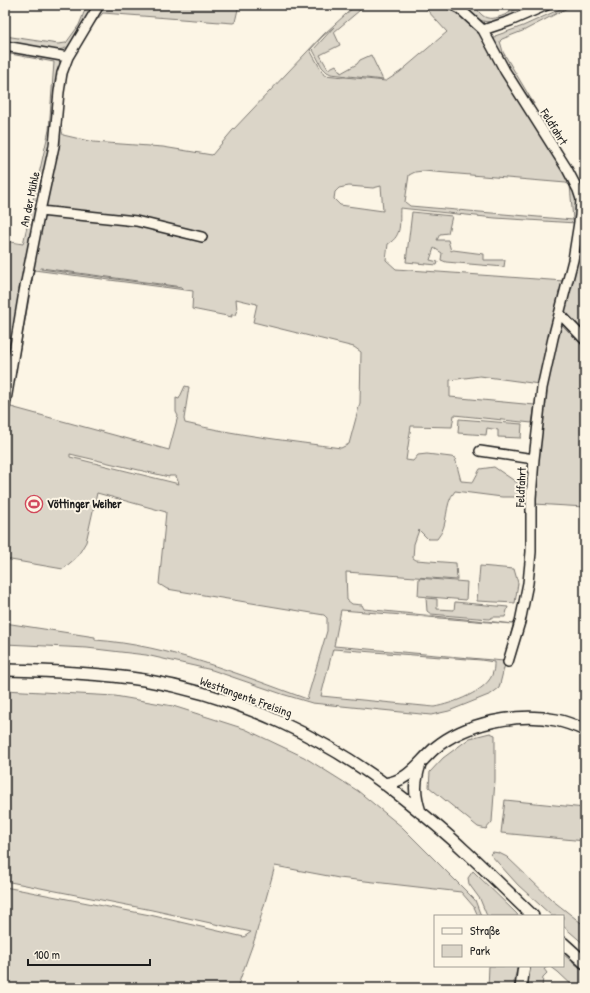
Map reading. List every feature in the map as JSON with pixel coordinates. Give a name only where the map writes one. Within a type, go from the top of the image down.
[{"type":"main road","name":"Westtangente Freising","points":[[5,670],[74,672],[145,680],[208,695],[269,717],[297,730],[326,745],[353,762],[420,812],[462,848],[524,911]]},
{"type":"main road","points":[[384,784],[393,783],[405,777],[436,748],[448,739],[466,730],[499,721],[544,718],[556,720],[585,730]]},
{"type":"main road","points":[[420,764],[414,786],[420,812]]},
{"type":"main road","points":[[564,945],[585,962]]},
{"type":"main road","points":[[521,988],[524,967]]},
{"type":"street","name":"An der Mühle","points":[[5,406],[24,292],[54,146],[62,73],[68,57],[100,5]]},
{"type":"street","name":"Feldfahrt","points":[[452,5],[460,9],[482,30],[505,71],[558,154],[578,190],[582,216],[573,260],[545,372],[534,459],[531,552],[528,583],[520,622],[508,662]]},
{"type":"street","points":[[482,30],[510,21],[547,5]]},
{"type":"street","points":[[5,46],[68,57]]},
{"type":"street","points":[[40,211],[136,221],[202,237]]},
{"type":"street","points":[[560,314],[585,340]]},
{"type":"street","points":[[480,451],[534,459]]},
{"type":"green space","points":[[87,5],[96,6],[70,46],[55,50],[38,50],[5,43],[5,36],[58,44],[66,43],[79,25]]},
{"type":"green space","points":[[103,5],[239,5],[235,22],[233,23],[103,13],[86,33],[74,55],[66,78],[61,116],[63,135],[93,142],[163,147],[212,155],[232,131],[324,34],[356,5],[366,5],[334,32],[340,45],[320,55],[328,69],[336,65],[341,73],[357,64],[360,60],[371,55],[383,80],[331,74],[322,67],[313,50],[334,27],[310,50],[324,75],[386,81],[400,72],[447,32],[427,10],[427,5],[446,5],[456,10],[476,28],[564,170],[576,195],[578,207],[576,223],[495,218],[400,208],[400,224],[398,233],[396,237],[388,244],[386,260],[396,269],[564,281],[539,384],[480,376],[450,380],[450,397],[535,405],[532,423],[454,415],[452,427],[411,426],[406,460],[413,461],[418,455],[427,454],[455,458],[461,481],[473,482],[480,469],[494,467],[525,488],[518,497],[502,497],[455,491],[449,502],[444,527],[437,539],[428,539],[419,530],[414,544],[413,558],[416,560],[456,563],[457,580],[346,572],[347,600],[352,604],[362,605],[364,609],[515,624],[499,688],[491,694],[449,711],[431,715],[312,703],[212,670],[146,655],[87,648],[5,644],[5,623],[95,637],[95,640],[122,643],[176,654],[307,699],[327,631],[327,618],[324,615],[167,589],[159,584],[166,512],[97,493],[86,542],[77,557],[63,569],[5,559],[5,420],[43,213],[60,144],[60,106],[68,64],[90,26]],"holes":[[[423,171],[566,183],[570,185],[573,220],[410,206],[405,202],[409,175],[415,172]],[[349,186],[373,188],[381,186],[383,211],[340,205],[334,199],[335,192],[339,188]],[[41,268],[182,287],[183,288],[41,269]],[[34,270],[193,291],[192,309],[232,317],[231,315],[235,315],[237,310],[236,299],[257,304],[253,322],[354,347],[361,352],[360,403],[349,444],[341,448],[243,434],[185,423],[184,419],[189,387],[185,386],[179,399],[176,398],[176,412],[178,416],[169,450],[11,407],[10,404]],[[70,454],[169,477],[176,476],[179,484],[70,457]],[[341,610],[513,624],[504,661],[334,646]],[[333,649],[494,662],[494,668],[490,679],[477,691],[459,700],[434,707],[321,696]]]},
{"type":"green space","points":[[461,5],[474,5],[482,15],[487,18],[492,18],[504,15],[522,6],[536,5],[501,20],[486,22],[477,19]]},
{"type":"green space","points":[[569,5],[585,5],[571,6],[500,41],[503,52],[534,104],[509,72],[494,44],[495,36],[523,26]]},
{"type":"green space","points":[[5,49],[59,59],[60,61],[52,141],[30,234],[5,390],[5,241],[23,244],[49,130],[54,62],[5,53]]},
{"type":"green space","points":[[412,212],[452,216],[448,233],[440,234],[437,240],[448,240],[451,251],[484,254],[484,260],[505,260],[504,267],[446,262],[441,260],[442,253],[434,248],[430,260],[438,262],[437,265],[406,262]]},
{"type":"green space","points":[[581,223],[585,223],[585,507],[534,504],[546,382]]},
{"type":"green space","points":[[459,419],[522,424],[521,438],[498,437],[498,430],[487,428],[486,435],[458,433]]},
{"type":"green space","points":[[480,566],[514,569],[518,583],[515,603],[477,601]]},
{"type":"green space","points":[[419,578],[467,582],[466,600],[418,596]]},
{"type":"green space","points":[[426,598],[437,599],[437,609],[454,610],[455,602],[508,607],[505,617],[493,617],[489,619],[431,614],[427,611]]},
{"type":"green space","points":[[5,690],[115,696],[173,706],[245,729],[304,757],[358,791],[402,827],[475,900],[481,915],[478,915],[474,907],[461,892],[339,878],[275,866],[255,938],[237,988],[5,988],[5,887],[150,915],[244,937],[251,932],[152,910],[5,881]]},
{"type":"green space","points":[[490,733],[495,735],[495,780],[492,822],[486,829],[478,827],[429,787],[430,772],[443,758],[470,738]]},
{"type":"green space","points":[[505,800],[585,808],[585,841],[501,833]]},
{"type":"green space","points":[[493,852],[499,853],[507,857],[552,900],[585,926],[585,945],[564,927],[564,915],[551,915],[518,885],[490,854]]},
{"type":"green space","points":[[473,871],[518,915],[487,915],[480,899],[469,884],[468,878]]},
{"type":"green space","points":[[564,955],[585,972],[585,988],[575,988],[551,967],[564,967]]},
{"type":"green space","points":[[489,967],[518,967],[514,981],[515,988],[488,988]]},
{"type":"green space","points":[[529,967],[547,967],[544,969],[547,973],[543,977],[542,988],[526,988]]},
{"type":"place","name":"Vöttinger Weiher","points":[[34,504]]}]
